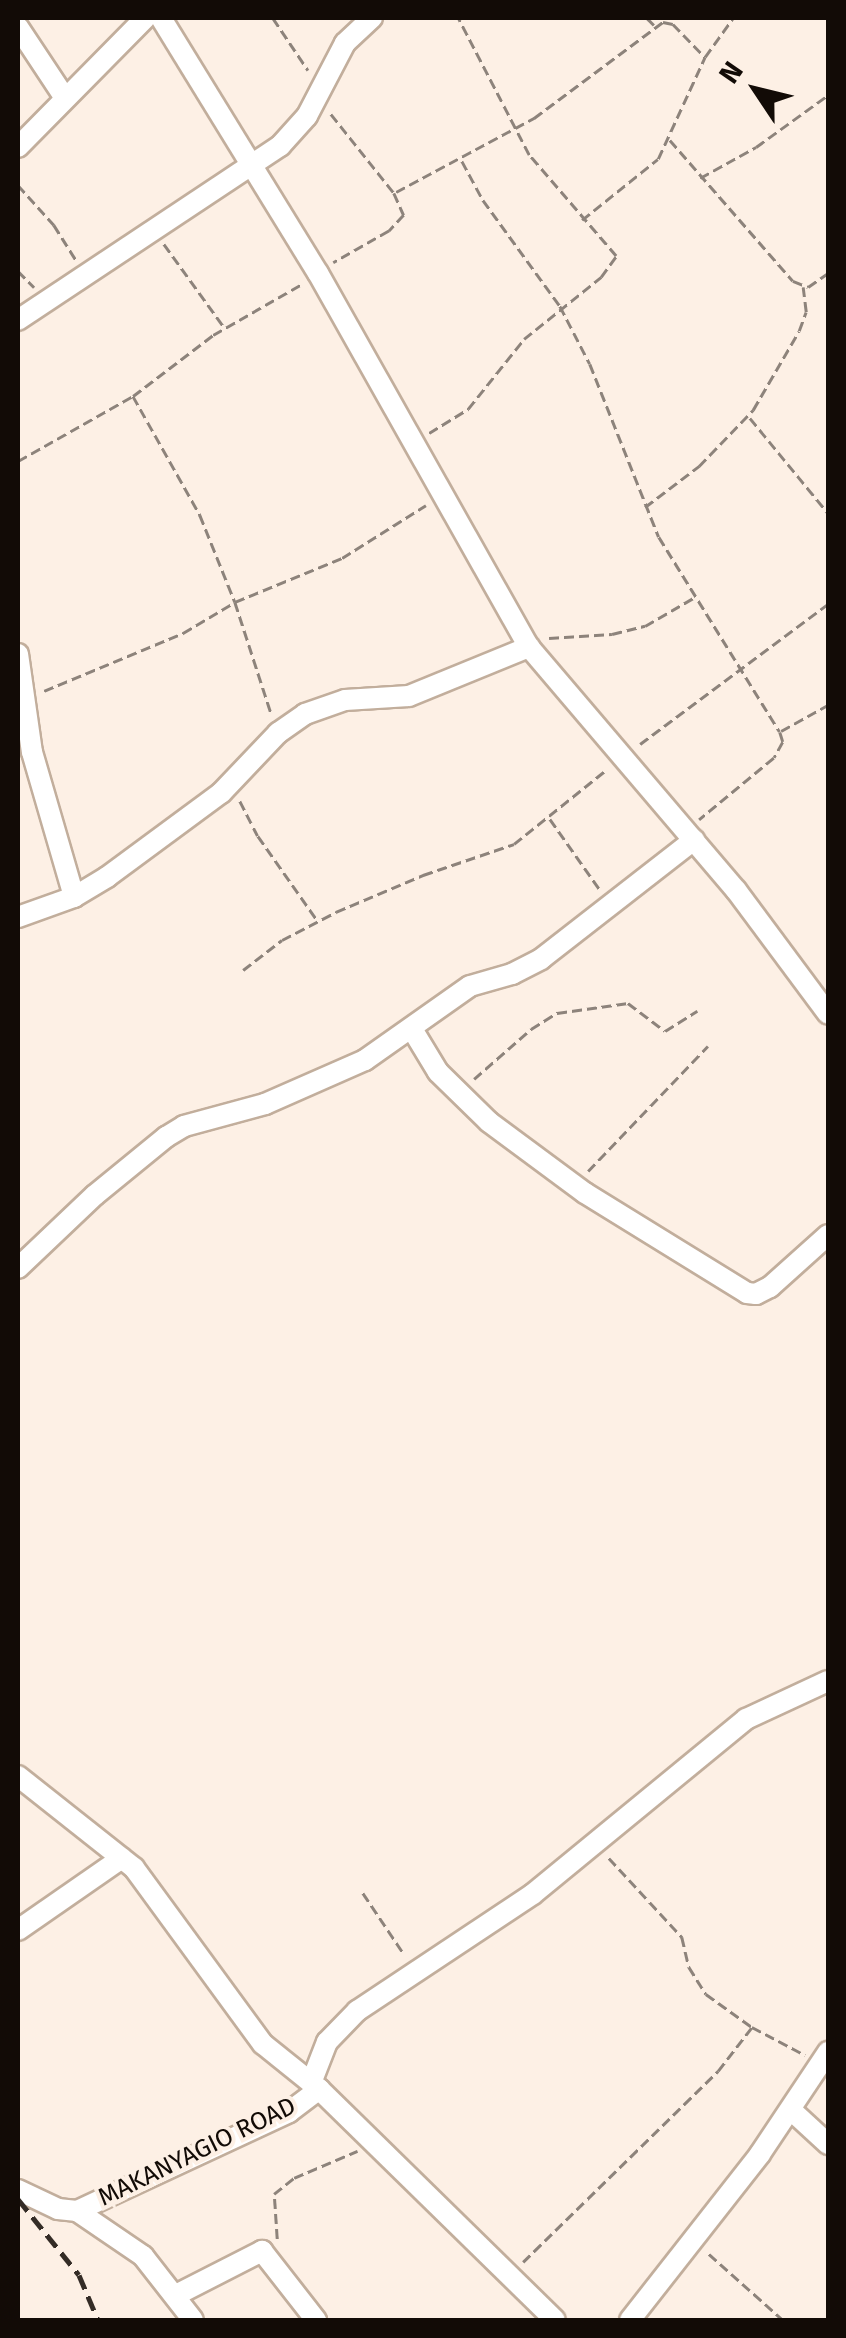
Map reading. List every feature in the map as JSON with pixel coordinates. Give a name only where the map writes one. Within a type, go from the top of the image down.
[{"type":"street","points":[[18,148],[145,18]]},
{"type":"street","points":[[160,18],[318,272],[529,647],[690,836],[828,1014]]},
{"type":"street","points":[[18,320],[254,167],[296,130],[346,44],[372,18]]},
{"type":"street","points":[[18,27],[65,98]]},
{"type":"street","points":[[18,917],[74,897],[232,783],[278,733],[329,704],[408,696],[529,647]]},
{"type":"street","points":[[18,654],[32,752],[74,897]]},
{"type":"street","points":[[18,1268],[94,1195],[166,1137],[184,1126],[266,1104],[328,1079],[412,1029],[470,986],[512,974],[541,959],[690,836]]},
{"type":"street","points":[[412,1029],[438,1072],[458,1094],[575,1186],[747,1293],[756,1294],[770,1287],[828,1235]]},
{"type":"street","points":[[315,2086],[327,2042],[340,2025],[506,1914],[746,1719],[828,1680]]},
{"type":"street","points":[[18,1776],[122,1858],[157,1896],[198,1961],[263,2044],[315,2086],[554,2320]]},
{"type":"street","points":[[18,1930],[122,1858]]},
{"type":"street","points":[[630,2320],[792,2111],[825,2058]]},
{"type":"street","name":"MAKANYAGIO ROAD","points":[[18,2190],[58,2209],[78,2211],[279,2117],[315,2086]]},
{"type":"street","points":[[792,2111],[828,2144]]},
{"type":"street","points":[[78,2211],[143,2256],[193,2320]]},
{"type":"street","points":[[176,2294],[262,2252],[316,2320]]},
{"type":"path","points":[[18,461],[134,396],[225,328],[277,301],[402,220],[404,214],[394,193],[320,92],[273,18]]},
{"type":"path","points":[[415,441],[468,409],[524,339],[560,306],[601,277],[616,256],[529,155],[458,18]]},
{"type":"path","points":[[648,18],[655,26]]},
{"type":"path","points":[[582,220],[646,170],[669,139],[704,57],[733,18]]},
{"type":"path","points":[[394,193],[516,129],[612,64],[655,26],[673,24],[704,57]]},
{"type":"path","points":[[700,178],[756,147],[828,95]]},
{"type":"path","points":[[644,507],[699,466],[748,416],[799,331],[806,312],[804,288],[775,264],[669,139]]},
{"type":"path","points":[[462,160],[483,200],[560,306],[590,364],[644,507],[780,732],[783,742],[774,758],[690,836]]},
{"type":"path","points":[[18,184],[54,225],[85,274]]},
{"type":"path","points":[[154,231],[225,328]]},
{"type":"path","points":[[18,271],[47,300]]},
{"type":"path","points":[[804,288],[828,274]]},
{"type":"path","points":[[134,396],[200,515],[235,602],[278,733]]},
{"type":"path","points":[[748,416],[828,513]]},
{"type":"path","points":[[24,699],[183,633],[235,602],[358,550],[443,490]]},
{"type":"path","points":[[529,647],[559,636],[612,634],[645,626],[695,596]]},
{"type":"path","points":[[244,970],[282,940],[318,921],[423,875],[500,850],[550,818],[621,758],[828,604]]},
{"type":"path","points":[[780,732],[828,705]]},
{"type":"path","points":[[232,783],[258,836],[318,921]]},
{"type":"path","points":[[550,818],[609,903]]},
{"type":"path","points":[[458,1094],[550,1016],[628,1003],[665,1030],[697,1011]]},
{"type":"path","points":[[575,1186],[708,1046]]},
{"type":"path","points":[[596,1842],[682,1937],[689,1967],[706,1994],[752,2027],[825,2058]]},
{"type":"path","points":[[363,1893],[416,1973]]},
{"type":"path","points":[[508,2276],[556,2234],[669,2115],[718,2071],[752,2027]]},
{"type":"path","points":[[262,2252],[280,2234],[272,2199],[280,2187],[340,2161],[370,2141]]},
{"type":"path","points":[[694,2239],[783,2320]]},
{"type":"railway","points":[[18,2199],[79,2275],[98,2320]]}]
